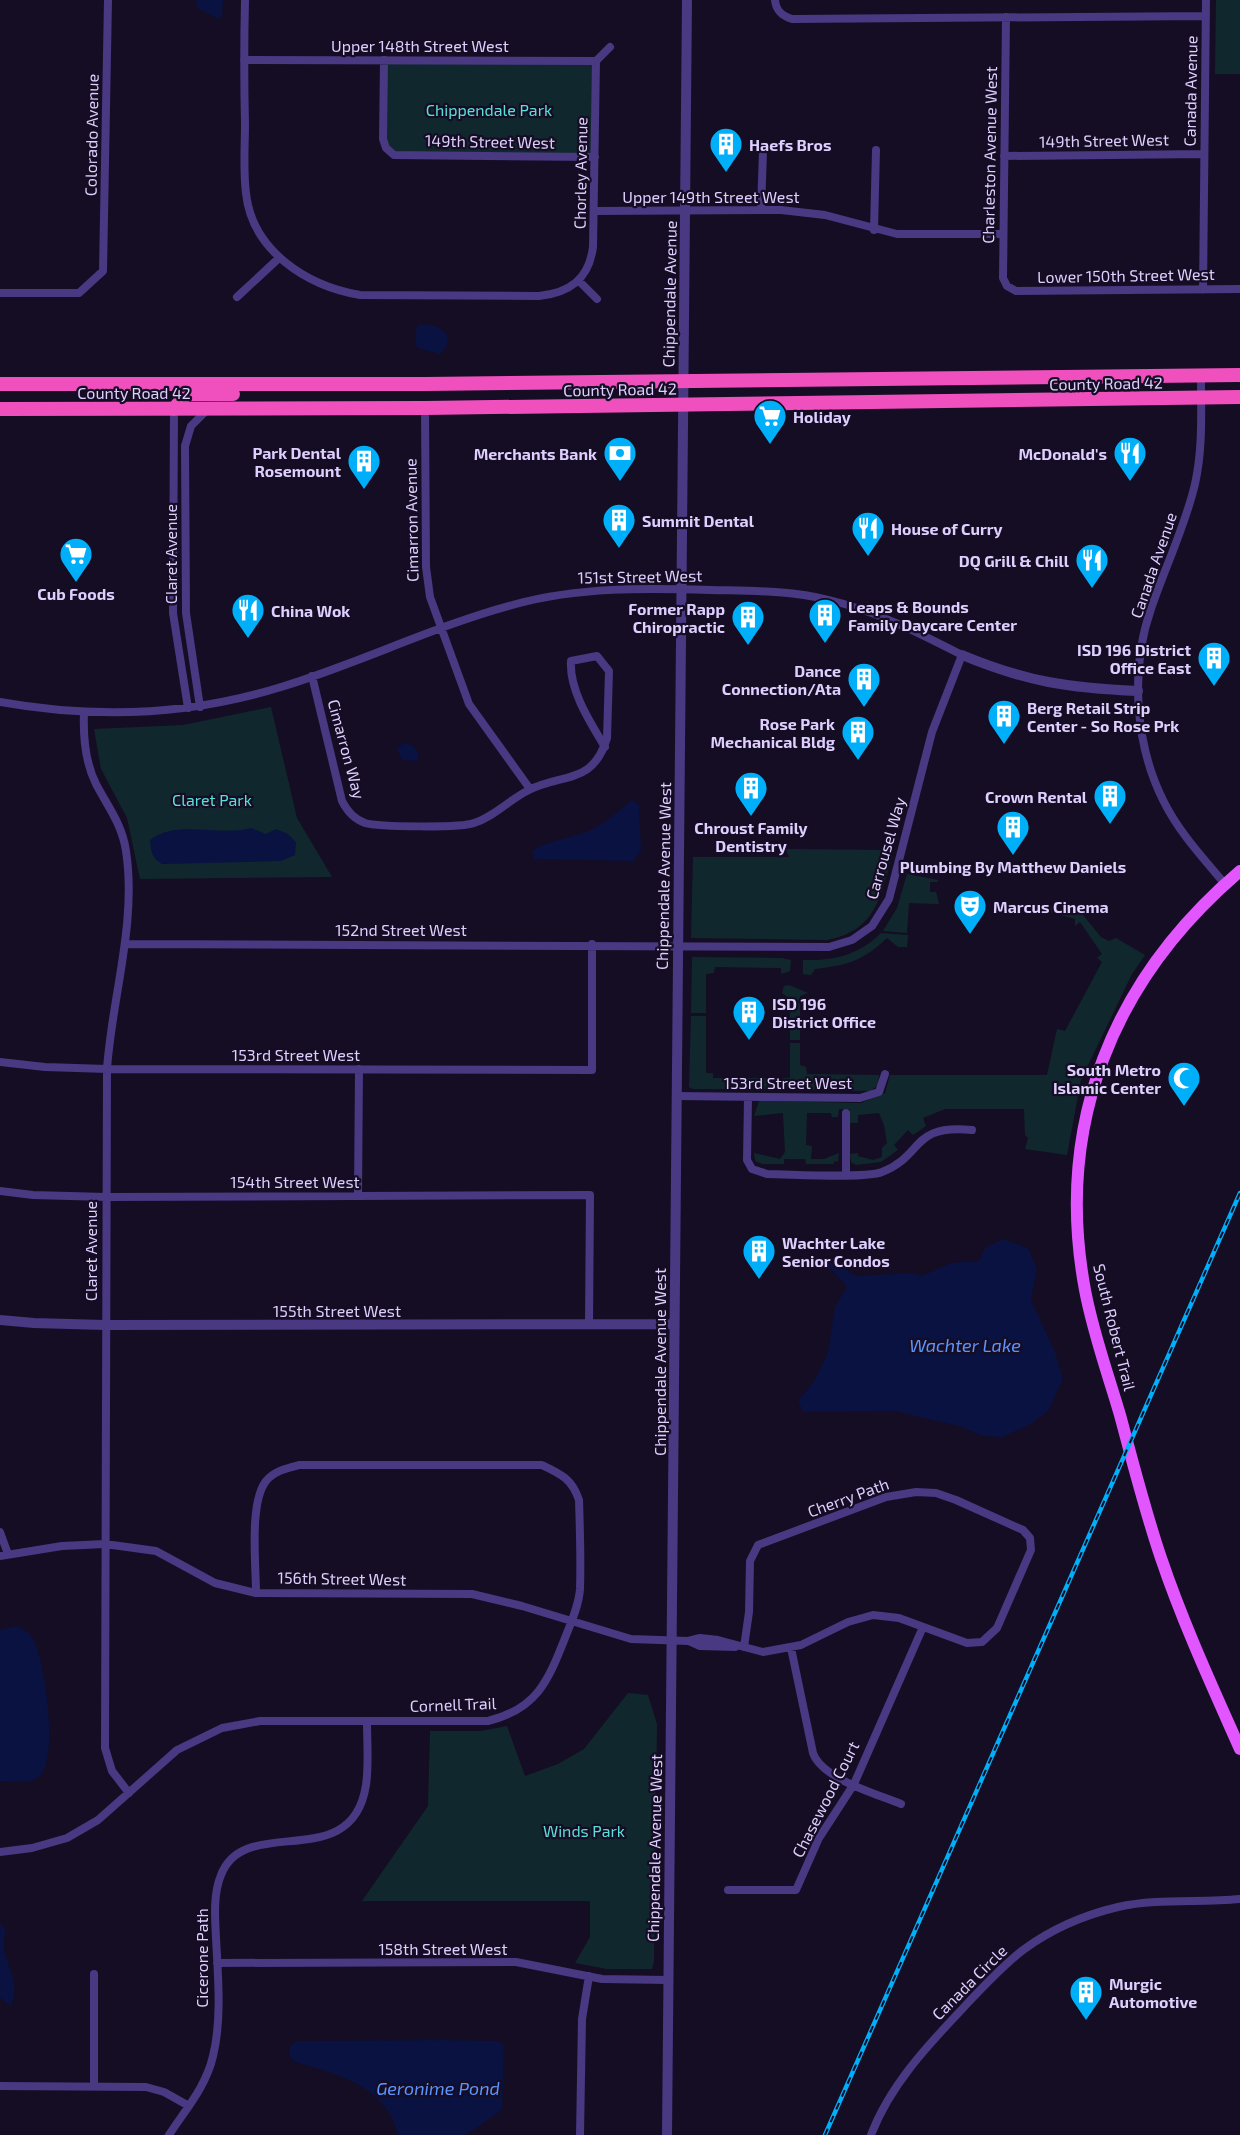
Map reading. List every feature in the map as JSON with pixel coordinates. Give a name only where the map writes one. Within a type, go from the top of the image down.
[{"type":"highway","name":"County Road 42","points":[[0,384],[683,382],[1240,375]]},
{"type":"highway","points":[[935,401],[952,387],[963,383],[1100,380],[1120,377]]},
{"type":"highway","points":[[174,409],[186,394],[312,394],[320,392],[328,384]]},
{"type":"highway","name":"County Road 42","points":[[0,409],[425,408],[1240,397]]},
{"type":"main road","name":"South Robert Trail","points":[[1240,871],[1166,946],[1131,996],[1107,1049],[1087,1110],[1076,1192],[1085,1291],[1151,1526],[1178,1605],[1240,1749]]},
{"type":"street","name":"Colorado Avenue","points":[[0,294],[78,293],[103,271],[108,0]]},
{"type":"street","points":[[245,0],[246,194],[257,226],[279,258],[309,279],[338,292],[360,295],[539,296],[564,292],[579,281],[597,299]]},
{"type":"street","name":"Chippendale Avenue","points":[[681,589],[687,0]]},
{"type":"street","points":[[775,0],[777,10],[784,17],[1206,16]]},
{"type":"street","name":"Canada Avenue","points":[[1203,290],[1206,0]]},
{"type":"street","name":"Charleston Avenue West","points":[[1006,17],[1003,278],[1012,289]]},
{"type":"street","points":[[596,61],[610,47]]},
{"type":"street","name":"Upper 148th Street West","points":[[244,60],[596,61]]},
{"type":"street","name":"149th Street West","points":[[384,60],[383,139],[386,148],[394,154],[595,157]]},
{"type":"street","name":"Chorley Avenue","points":[[579,281],[592,258],[595,211],[596,61]]},
{"type":"street","points":[[874,230],[876,150]]},
{"type":"street","points":[[761,210],[763,151]]},
{"type":"street","name":"149th Street West","points":[[1004,156],[1204,154]]},
{"type":"street","name":"Upper 149th Street West","points":[[595,211],[809,212],[874,230],[916,236],[1003,234]]},
{"type":"street","points":[[237,297],[279,258]]},
{"type":"street","name":"Lower 150th Street West","points":[[1012,289],[1240,289]]},
{"type":"street","name":"Canada Avenue","points":[[1201,376],[1201,442],[1195,484],[1183,524],[1150,611],[1142,651],[1138,691],[1143,744],[1162,799],[1186,838],[1225,884]]},
{"type":"street","name":"Cimarron Avenue","points":[[425,408],[426,578],[441,629]]},
{"type":"street","name":"Claret Avenue","points":[[174,409],[172,604],[188,708]]},
{"type":"street","name":"Claret Avenue","points":[[200,707],[186,613],[185,446],[191,426],[208,409]]},
{"type":"street","name":"151st Street West","points":[[0,702],[84,713],[142,713],[200,707],[254,695],[515,604],[553,596],[615,589],[765,591],[828,600],[896,622],[962,655],[1002,671],[1043,683],[1138,691]]},
{"type":"street","name":"Chippendale Avenue West","points":[[667,2135],[681,589]]},
{"type":"street","points":[[441,629],[469,704],[530,789]]},
{"type":"street","name":"Carrousel Way","points":[[678,946],[828,947],[852,940],[872,927],[889,899],[932,732],[962,655]]},
{"type":"street","points":[[597,656],[609,671],[608,729],[605,747],[590,721],[570,673],[571,661],[597,656]]},
{"type":"street","name":"Cimarron Way","points":[[312,676],[342,801],[360,820],[378,825],[469,825],[485,818],[530,789],[583,774],[596,762],[605,747]]},
{"type":"street","name":"Claret Avenue","points":[[84,713],[85,747],[89,765],[100,791],[116,816],[126,851],[125,944],[110,1023],[107,1069],[105,1748],[112,1771],[129,1793]]},
{"type":"street","name":"152nd Street West","points":[[125,944],[678,946]]},
{"type":"street","name":"153rd Street West","points":[[0,1062],[45,1067],[107,1069],[592,1070],[592,944]]},
{"type":"street","points":[[358,1196],[359,1069]]},
{"type":"street","name":"153rd Street West","points":[[676,1096],[860,1098],[879,1092],[885,1074]]},
{"type":"street","points":[[748,1097],[746,1153],[752,1168],[767,1174],[882,1172],[895,1165],[930,1133],[956,1128],[972,1130]]},
{"type":"street","points":[[846,1113],[846,1174]]},
{"type":"street","name":"154th Street West","points":[[0,1191],[33,1195],[106,1197],[590,1195],[589,1324]]},
{"type":"street","name":"155th Street West","points":[[0,1320],[105,1325],[674,1324]]},
{"type":"street","name":"Cornell Trail","points":[[0,1852],[33,1848],[67,1838],[98,1820],[177,1750],[222,1728],[260,1721],[488,1721],[504,1717],[535,1697],[547,1682],[571,1623],[580,1590],[579,1500],[575,1488],[566,1476],[542,1465],[299,1465],[281,1469],[266,1480],[257,1499],[256,1593]]},
{"type":"street","name":"Cherry Path","points":[[744,1647],[749,1612],[750,1561],[758,1545],[769,1539],[828,1521],[885,1497],[916,1491],[936,1493],[956,1500],[1019,1528],[1030,1539],[1030,1550],[997,1628],[987,1639],[977,1643]]},
{"type":"street","points":[[0,1532],[4,1555]]},
{"type":"street","name":"156th Street West","points":[[4,1555],[62,1546],[105,1544],[156,1551],[215,1582],[256,1593],[472,1594],[522,1606],[571,1623],[632,1639],[688,1641],[700,1638],[718,1640],[763,1652],[791,1648],[864,1617],[890,1616],[962,1642],[977,1643]]},
{"type":"street","name":"Chasewood Court","points":[[728,1890],[796,1890],[819,1838],[854,1784],[923,1627]]},
{"type":"street","points":[[791,1648],[815,1760],[829,1773],[901,1804]]},
{"type":"street","name":"Cicerone Path","points":[[169,2135],[208,2073],[215,2048],[217,1963],[215,1903],[221,1874],[241,1851],[263,1843],[319,1840],[337,1831],[351,1818],[361,1803],[366,1785],[367,1721]]},
{"type":"street","name":"Canada Circle","points":[[871,2135],[889,2099],[937,2035],[1002,1967],[1024,1949],[1081,1919],[1117,1907],[1148,1902],[1240,1899]]},
{"type":"street","name":"158th Street West","points":[[217,1963],[516,1962],[589,1976],[668,1980]]},
{"type":"street","points":[[94,1974],[94,2086]]},
{"type":"street","points":[[580,2135],[582,2019],[589,1976]]},
{"type":"street","points":[[0,2086],[94,2086],[156,2089],[189,2106]]},
{"type":"green space","points":[[1216,0],[1240,0],[1240,74],[1215,74]]},
{"type":"green space","name":"Chippendale Park","points":[[382,61],[596,61],[595,157],[393,157],[386,150]]},
{"type":"green space","name":"Claret Park","points":[[271,707],[297,818],[332,877],[140,879],[127,818],[101,769],[94,729],[183,725]]},
{"type":"green space","points":[[785,849],[888,850],[892,855],[880,898],[874,910],[856,929],[827,940],[691,938],[693,857],[789,857]]},
{"type":"green space","points":[[907,874],[938,880],[938,882],[930,882],[930,892],[936,892],[939,904],[909,903],[907,933],[883,931],[897,908]]},
{"type":"green space","points":[[1033,903],[1083,915],[1101,937],[1109,941],[1116,938],[1145,955],[1132,974],[1081,1080],[1067,1155],[1025,1149],[1028,1138],[1025,1135],[1024,1109],[945,1109],[923,1118],[926,1126],[913,1135],[908,1130],[894,1145],[898,1150],[881,1162],[856,1165],[851,1162],[850,1154],[858,1153],[858,1156],[873,1160],[882,1157],[882,1148],[887,1143],[884,1125],[879,1113],[858,1115],[858,1123],[850,1123],[850,1109],[839,1109],[838,1117],[832,1117],[831,1113],[807,1113],[806,1145],[812,1146],[811,1159],[824,1159],[839,1153],[838,1162],[806,1164],[805,1159],[784,1159],[784,1164],[762,1164],[755,1161],[754,1153],[780,1159],[785,1152],[783,1113],[754,1116],[759,1101],[861,1103],[885,1093],[890,1075],[1047,1075],[1057,1029],[1065,1031],[1102,962],[1097,958],[1102,954],[1080,922],[1075,926],[1075,919],[1036,908]]},
{"type":"green space","points":[[881,933],[908,935],[907,947],[898,947],[887,938],[854,961],[815,969],[811,975],[803,974],[803,960],[836,958],[845,955],[864,947]]},
{"type":"green space","points":[[692,957],[791,960],[790,971],[781,974],[781,968],[715,967],[714,973],[706,974],[706,1013],[691,1013]]},
{"type":"green space","points":[[789,985],[808,993],[800,996],[800,1040],[790,1040],[790,999],[782,993],[784,986]]},
{"type":"green space","points":[[691,1016],[706,1016],[706,1073],[713,1073],[713,1078],[767,1078],[771,1080],[772,1085],[768,1089],[693,1089],[689,1087]]},
{"type":"green space","points":[[790,1043],[800,1043],[800,1065],[806,1067],[807,1074],[879,1075],[878,1085],[871,1091],[788,1089],[782,1078],[790,1078]]},
{"type":"green space","name":"Winds Park","points":[[628,1693],[648,1695],[657,1724],[654,1961],[652,1969],[607,1969],[575,1963],[590,1937],[590,1901],[362,1901],[428,1806],[430,1731],[481,1731],[507,1726],[525,1776],[558,1764],[584,1749]]},
{"type":"water","points":[[196,0],[223,0],[222,16],[219,19],[197,8]]},
{"type":"water","points":[[421,324],[435,326],[445,332],[448,341],[440,354],[417,348],[415,336],[417,326]]},
{"type":"water","points":[[404,742],[414,747],[419,754],[417,761],[402,760],[397,750]]},
{"type":"water","points":[[632,800],[639,805],[641,850],[633,861],[534,859],[533,850],[599,826]]},
{"type":"water","points":[[251,828],[266,834],[276,829],[288,834],[296,842],[295,855],[281,861],[162,864],[154,857],[150,840],[161,834],[185,829],[226,831]]},
{"type":"water","name":"Wachter Lake","points":[[1003,1239],[1028,1248],[1037,1269],[1031,1300],[1055,1352],[1063,1379],[1048,1411],[1029,1425],[1002,1437],[983,1436],[959,1426],[894,1411],[803,1412],[798,1401],[815,1380],[828,1352],[835,1307],[847,1286],[826,1264],[829,1257],[855,1276],[913,1273],[922,1276],[951,1263],[979,1261],[985,1248]]},
{"type":"water","points":[[16,1626],[31,1636],[36,1646],[45,1683],[49,1729],[46,1766],[36,1779],[21,1782],[0,1781],[0,1630]]},
{"type":"water","points":[[0,1924],[5,1929],[4,1951],[14,1986],[11,2006],[0,1998]]},
{"type":"water","name":"Geronime Pond","points":[[297,2041],[497,2041],[504,2045],[502,2110],[466,2135],[398,2135],[392,2118],[372,2094],[344,2078],[296,2062],[290,2054],[290,2046]]},
{"type":"railway","points":[[825,2135],[1240,1193]]},
{"type":"place","name":"Haefs Bros","points":[[726,173]]},
{"type":"place","name":"Holiday","points":[[770,445]]},
{"type":"place","name":"Merchants Bank","points":[[620,482]]},
{"type":"place","name":"McDonald's","points":[[1130,482]]},
{"type":"place","name":"Park Dental Rosemount","points":[[364,490]]},
{"type":"place","name":"Summit Dental","points":[[619,549]]},
{"type":"place","name":"House of Curry","points":[[868,557]]},
{"type":"place","name":"Cub Foods","points":[[76,583]]},
{"type":"place","name":"DQ Grill & Chill","points":[[1092,589]]},
{"type":"place","name":"China Wok","points":[[248,639]]},
{"type":"place","name":"Leaps & Bounds Family Daycare Center","points":[[825,644]]},
{"type":"place","name":"Former Rapp Chiropractic","points":[[748,646]]},
{"type":"place","name":"ISD 196 District Office East","points":[[1214,687]]},
{"type":"place","name":"Dance Connection/Ata","points":[[864,708]]},
{"type":"place","name":"Berg Retail Strip Center - So Rose Prk","points":[[1004,745]]},
{"type":"place","name":"Rose Park Mechanical Bldg","points":[[858,761]]},
{"type":"place","name":"Chroust Family Dentistry","points":[[751,817]]},
{"type":"place","name":"Crown Rental","points":[[1110,825]]},
{"type":"place","name":"Plumbing By Matthew Daniels","points":[[1013,856]]},
{"type":"place","name":"Marcus Cinema","points":[[970,935]]},
{"type":"place","name":"ISD 196 District Office","points":[[749,1041]]},
{"type":"place","name":"South Metro Islamic Center","points":[[1184,1107]]},
{"type":"place","name":"Wachter Lake Senior Condos","points":[[759,1280]]},
{"type":"place","name":"Murgic Automotive","points":[[1086,2021]]}]
